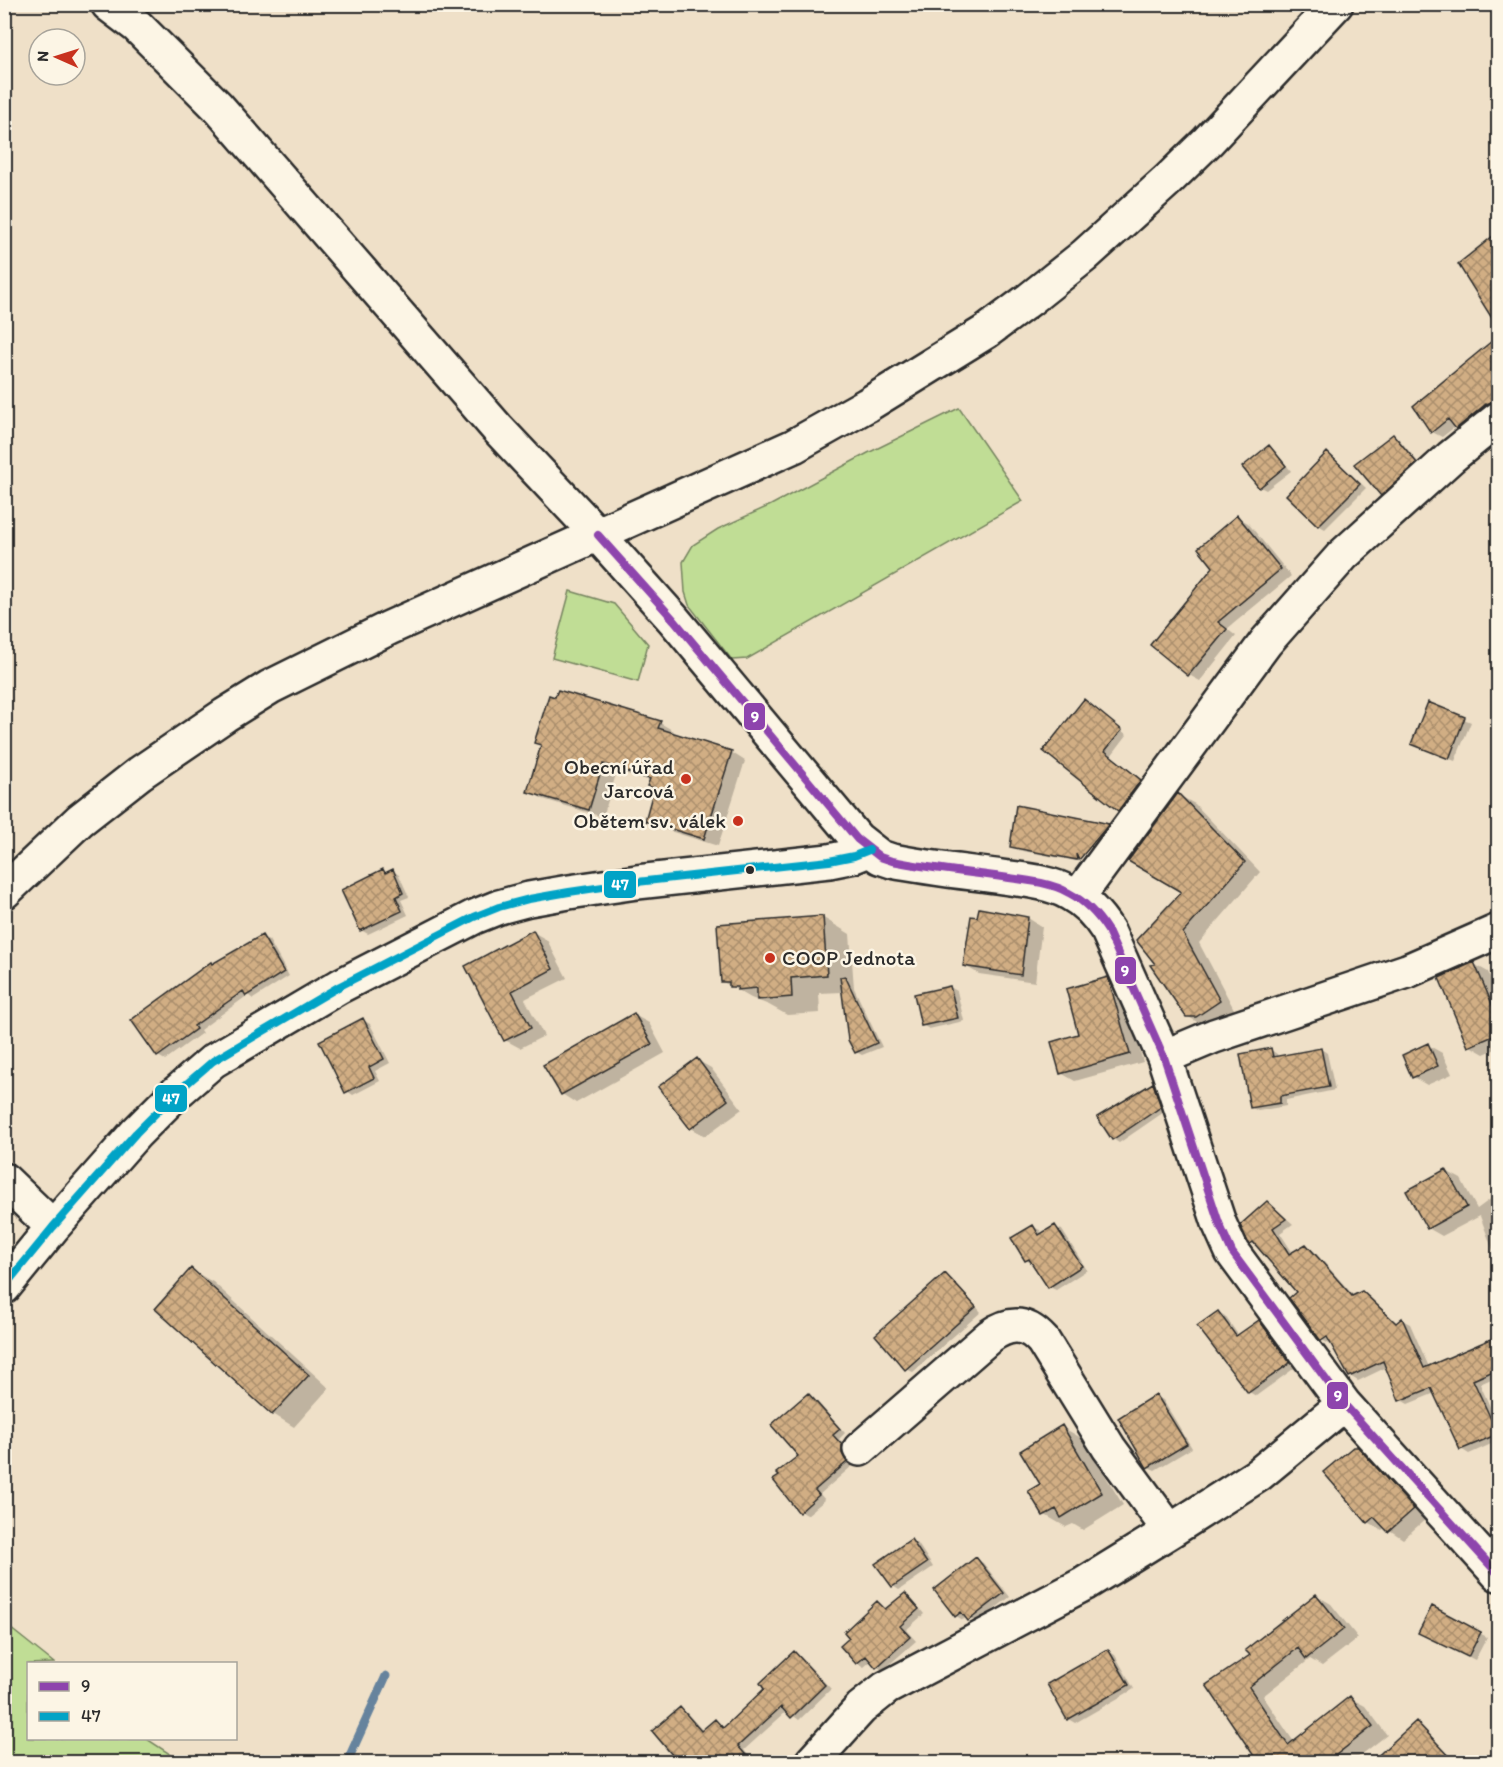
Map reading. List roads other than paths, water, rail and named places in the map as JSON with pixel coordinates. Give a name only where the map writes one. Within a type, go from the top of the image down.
[{"type":"street","points":[[108,4],[137,26],[218,107],[497,428],[598,535],[697,647],[836,815],[869,850],[892,861],[1057,887],[1087,904],[1101,919],[1164,1057],[1219,1223],[1232,1252],[1344,1404],[1498,1574]]},
{"type":"street","points":[[4,892],[80,820],[124,785],[225,715],[270,687],[389,628],[794,446],[867,405],[987,331],[1084,256],[1168,180],[1328,14]]},
{"type":"street","points":[[1077,897],[1266,642],[1297,606],[1343,555],[1451,457],[1498,419]]},
{"type":"street","points":[[4,1287],[53,1227],[136,1133],[176,1093],[213,1062],[340,986],[474,916],[529,899],[569,892],[637,882],[829,861],[854,856],[869,850]]},
{"type":"street","points":[[1164,1057],[1214,1036],[1397,975],[1498,931]]},
{"type":"street","points":[[4,1180],[53,1227]]},
{"type":"street","points":[[860,1449],[990,1336],[1008,1327],[1025,1327],[1035,1332],[1043,1341],[1109,1448],[1170,1531]]},
{"type":"street","points":[[812,1762],[861,1708],[886,1688],[1083,1584],[1170,1531],[1258,1475],[1344,1404]]},
{"type":"waterway","points":[[347,1762],[386,1676]]},
{"type":"place","name":"Obecní úřad Jarcová","points":[[686,779]]},
{"type":"place","name":"Obětem sv. válek","points":[[738,821]]},
{"type":"place","name":"COOP Jednota","points":[[770,958]]}]
